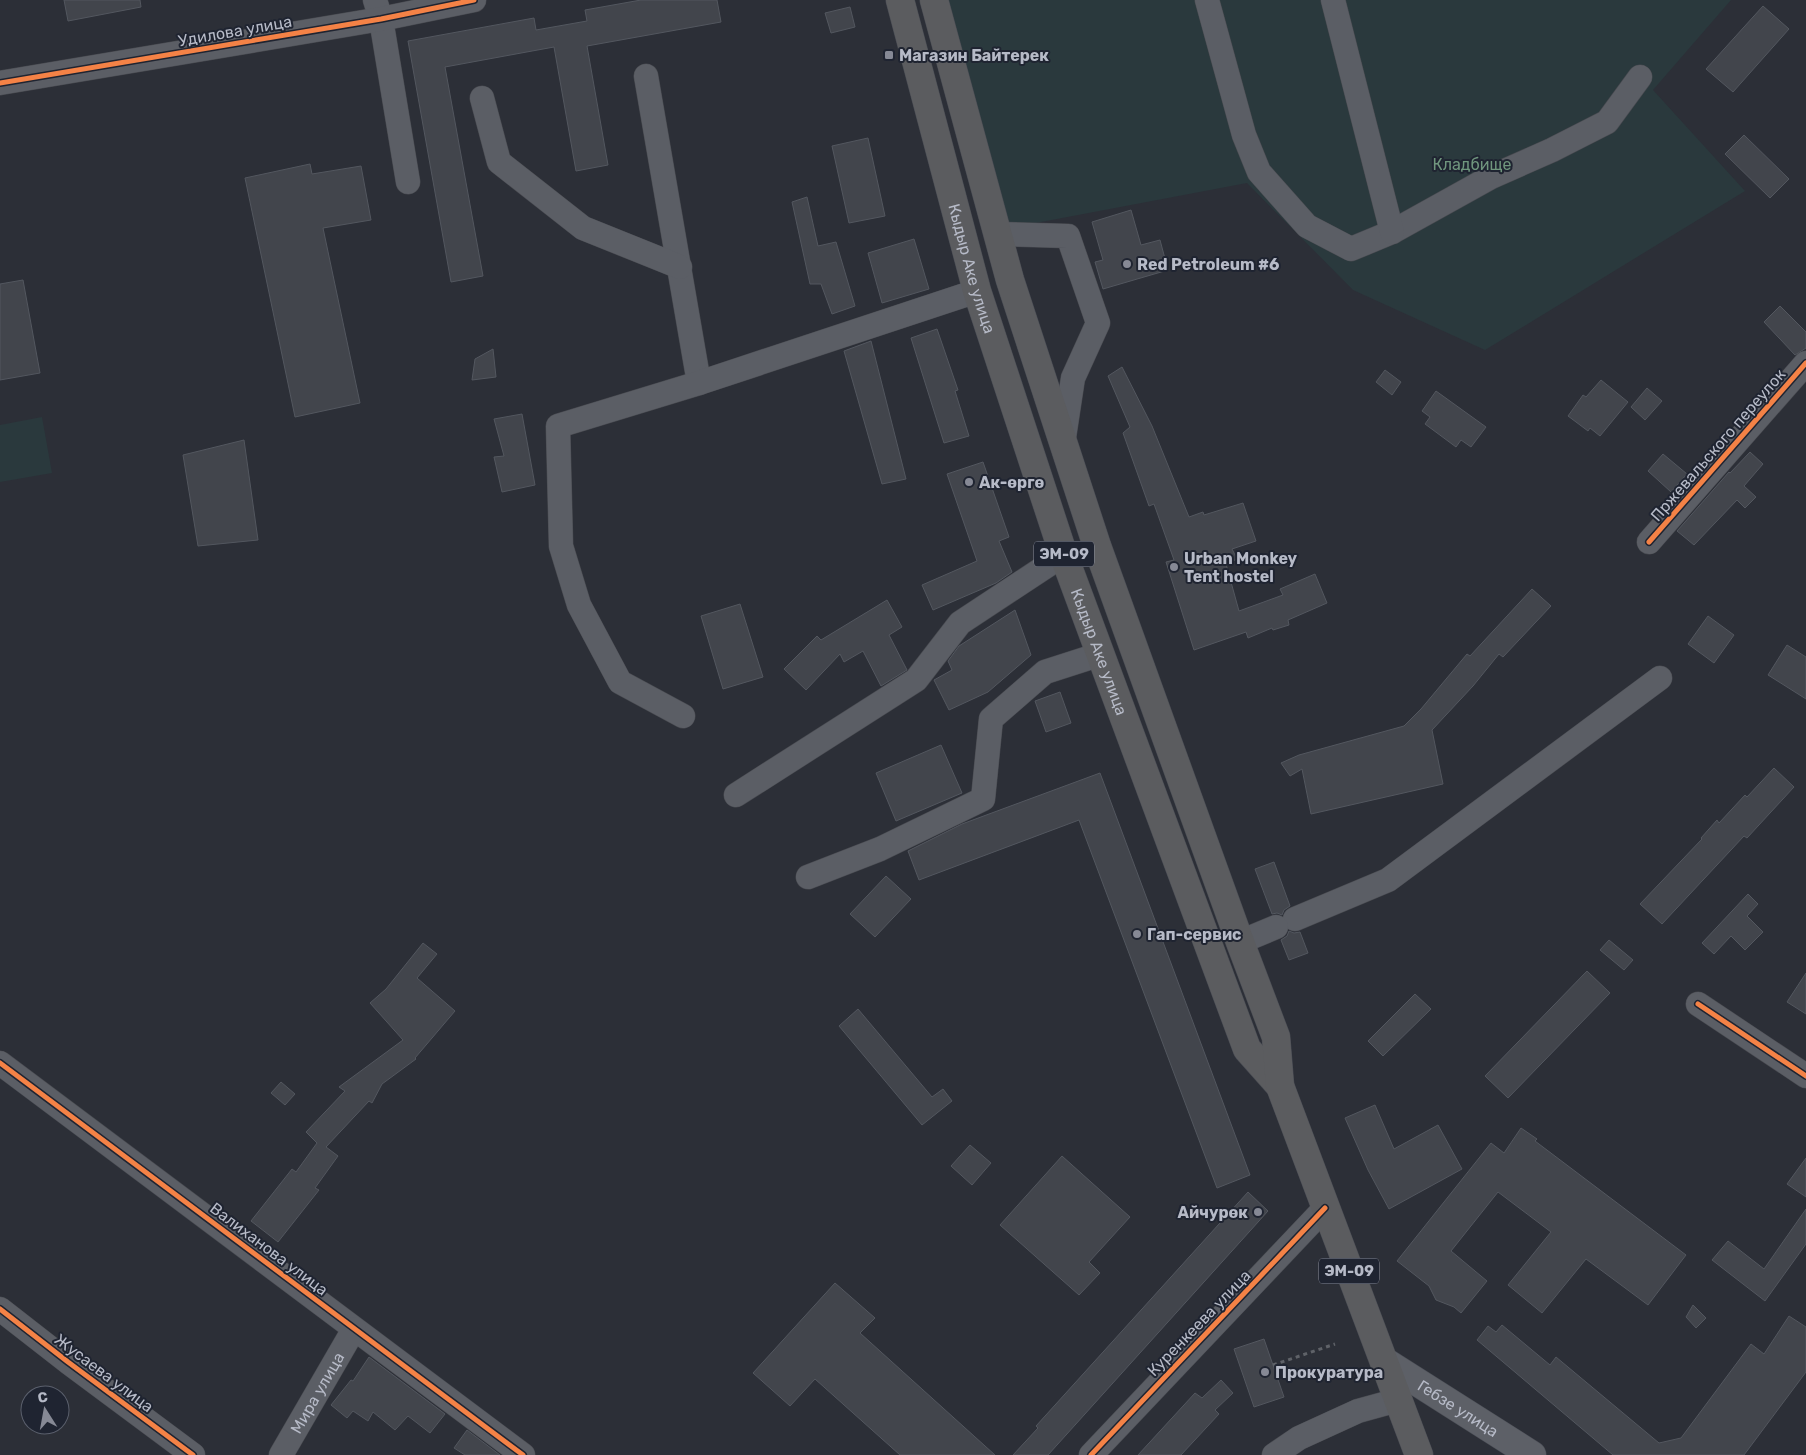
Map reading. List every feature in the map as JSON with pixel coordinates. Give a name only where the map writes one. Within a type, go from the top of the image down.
[{"type":"highway","name":"Кыдыр Аке улица","points":[[900,0],[976,291],[1064,556],[1247,1049],[1280,1086]]},
{"type":"highway","name":"Кыдыр Аке улица","points":[[934,0],[1010,280],[1096,546],[1276,1037],[1280,1086],[1419,1455]]},
{"type":"highway","points":[[964,242],[997,234]]},
{"type":"highway","points":[[976,291],[1010,280]]},
{"type":"highway","points":[[1064,556],[1096,546]]},
{"type":"main road","name":"Гебзе улица","points":[[1384,1361],[1532,1455]]},
{"type":"street","name":"Удилова улица","points":[[0,83],[378,10],[474,0]]},
{"type":"street","points":[[1207,0],[1244,135],[1259,172],[1306,226],[1351,249],[1392,232],[1491,177],[1607,122],[1640,77]]},
{"type":"street","points":[[1333,0],[1392,232]]},
{"type":"street","points":[[378,10],[408,182]]},
{"type":"street","points":[[646,76],[699,382]]},
{"type":"street","points":[[482,98],[499,162],[583,228],[680,267]]},
{"type":"street","points":[[997,234],[1068,236],[1098,323],[1073,378],[1063,444]]},
{"type":"street","points":[[683,716],[620,682],[579,605],[562,546],[558,426],[976,291]]},
{"type":"street","name":"Пржевальского переулок","points":[[1650,542],[1806,363]]},
{"type":"street","points":[[736,795],[916,680],[960,623],[1056,559],[1064,556]]},
{"type":"street","points":[[808,877],[880,849],[983,799],[991,719],[1045,672],[1101,654]]},
{"type":"street","points":[[1240,942],[1388,880],[1660,678]]},
{"type":"street","points":[[1698,1004],[1806,1076]]},
{"type":"street","name":"Валиханова улица","points":[[0,1063],[523,1455]]},
{"type":"street","name":"Куренкеева улица","points":[[1091,1455],[1325,1208]]},
{"type":"street","name":"Жусаева улица","points":[[0,1309],[193,1455]]},
{"type":"street","name":"Мира улица","points":[[281,1455],[354,1329]]},
{"type":"street","points":[[1274,1455],[1299,1438],[1358,1411],[1398,1400]]},
{"type":"path","points":[[1273,1365],[1335,1344]]},
{"type":"green space","name":"Кладбище","points":[[946,0],[1731,0],[1653,90],[1745,191],[1485,350],[1353,290],[1247,183],[1009,228]]},
{"type":"green space","points":[[42,417],[52,473],[0,482],[0,425]]},
{"type":"building","points":[[64,0],[140,0],[141,7],[68,21]]},
{"type":"building","points":[[641,0],[717,0],[721,22],[587,46],[608,165],[576,171],[554,47],[445,67],[483,276],[451,282],[408,41],[534,18],[536,30],[587,21],[585,10]]},
{"type":"building","points":[[1763,6],[1789,29],[1733,92],[1706,69]]},
{"type":"building","points":[[850,7],[855,27],[831,33],[825,13]]},
{"type":"building","points":[[1744,135],[1789,179],[1770,198],[1725,154]]},
{"type":"building","points":[[868,138],[885,216],[849,223],[832,146]]},
{"type":"building","points":[[310,164],[312,174],[361,166],[371,220],[323,228],[360,403],[295,417],[245,178]]},
{"type":"building","points":[[807,197],[818,246],[836,242],[855,306],[832,314],[821,284],[810,284],[792,202]]},
{"type":"building","points":[[1131,210],[1141,245],[1160,240],[1168,270],[1103,289],[1095,262],[1103,260],[1092,222]]},
{"type":"building","points":[[914,239],[929,289],[882,303],[868,253]]},
{"type":"building","points":[[23,280],[40,373],[0,380],[0,284]]},
{"type":"building","points":[[1780,306],[1806,332],[1806,348],[1795,355],[1764,322]]},
{"type":"building","points":[[937,329],[958,390],[955,391],[969,436],[944,443],[911,338]]},
{"type":"building","points":[[871,341],[906,479],[882,484],[844,351]]},
{"type":"building","points":[[493,349],[496,377],[472,380],[475,359]]},
{"type":"building","points":[[1122,367],[1152,426],[1189,517],[1203,512],[1204,515],[1243,503],[1256,541],[1232,549],[1237,559],[1226,564],[1239,611],[1283,595],[1280,589],[1315,574],[1327,603],[1288,620],[1289,625],[1273,630],[1272,628],[1248,638],[1246,632],[1194,650],[1166,562],[1174,560],[1154,504],[1149,506],[1123,433],[1130,427],[1108,376]]},
{"type":"building","points":[[1385,370],[1401,382],[1392,395],[1376,382]]},
{"type":"building","points":[[1601,380],[1628,402],[1600,436],[1590,428],[1588,431],[1568,416],[1583,395],[1586,397]]},
{"type":"building","points":[[1647,388],[1662,401],[1645,420],[1631,407]]},
{"type":"building","points":[[1436,391],[1486,427],[1471,447],[1461,440],[1456,447],[1425,424],[1430,417],[1422,411]]},
{"type":"building","points":[[522,414],[535,485],[502,492],[494,457],[504,456],[494,419]]},
{"type":"building","points":[[244,440],[258,540],[198,546],[183,455]]},
{"type":"building","points":[[1750,452],[1763,464],[1744,486],[1756,497],[1745,508],[1737,500],[1694,545],[1677,531],[1729,472]]},
{"type":"building","points":[[1663,454],[1687,474],[1671,492],[1648,471]]},
{"type":"building","points":[[983,462],[1009,537],[999,541],[1012,572],[996,583],[933,610],[922,585],[977,561],[947,474]]},
{"type":"building","points":[[1532,589],[1551,606],[1503,657],[1499,654],[1473,686],[1432,730],[1443,784],[1311,814],[1302,769],[1290,776],[1281,763],[1299,755],[1404,726],[1421,709],[1467,654],[1470,656]]},
{"type":"building","points":[[887,600],[902,627],[889,635],[907,670],[881,686],[863,651],[844,662],[840,654],[806,690],[784,669],[817,636],[821,640]]},
{"type":"building","points":[[740,604],[763,677],[723,689],[701,616]]},
{"type":"building","points":[[1015,610],[1031,655],[988,692],[949,710],[934,680],[952,670],[948,661],[959,646]]},
{"type":"building","points":[[1708,616],[1734,635],[1714,663],[1688,644]]},
{"type":"building","points":[[1787,645],[1806,657],[1806,699],[1768,675]]},
{"type":"building","points":[[1060,692],[1071,723],[1046,732],[1035,701]]},
{"type":"building","points":[[941,745],[962,793],[896,821],[876,773]]},
{"type":"building","points":[[1774,768],[1794,787],[1747,838],[1744,836],[1662,924],[1640,904],[1702,839],[1717,820],[1719,823]]},
{"type":"building","points":[[1100,773],[1250,1175],[1217,1188],[1079,820],[919,880],[908,851],[962,824]]},
{"type":"building","points":[[1274,862],[1290,906],[1284,910],[1282,915],[1272,914],[1255,869]]},
{"type":"building","points":[[886,876],[911,899],[875,937],[850,914]]},
{"type":"building","points":[[1748,894],[1758,904],[1747,916],[1763,932],[1745,950],[1731,936],[1714,954],[1702,943]]},
{"type":"building","points":[[1289,931],[1294,933],[1300,932],[1308,953],[1289,960],[1281,940],[1287,936]]},
{"type":"building","points":[[1609,940],[1633,960],[1624,970],[1600,950]]},
{"type":"building","points":[[423,943],[437,954],[417,978],[455,1011],[416,1059],[382,1084],[372,1103],[369,1101],[326,1147],[338,1156],[315,1188],[319,1190],[278,1242],[251,1221],[292,1169],[296,1172],[317,1143],[306,1132],[345,1091],[339,1087],[403,1040],[370,1003],[386,989]]},
{"type":"building","points":[[1587,971],[1610,993],[1508,1098],[1485,1076]]},
{"type":"building","points":[[1806,973],[1806,1014],[1787,1002]]},
{"type":"building","points":[[1415,994],[1431,1009],[1383,1056],[1368,1041]]},
{"type":"building","points":[[858,1009],[932,1097],[943,1089],[952,1101],[922,1125],[839,1026]]},
{"type":"building","points":[[281,1082],[295,1094],[285,1105],[271,1093]]},
{"type":"building","points":[[1375,1105],[1394,1149],[1438,1125],[1462,1169],[1389,1209],[1368,1170],[1345,1118]]},
{"type":"building","points":[[1521,1128],[1537,1139],[1535,1141],[1686,1255],[1648,1305],[1586,1259],[1542,1313],[1508,1285],[1551,1232],[1498,1192],[1451,1251],[1487,1281],[1461,1313],[1454,1307],[1436,1300],[1429,1286],[1397,1261],[1491,1143],[1504,1153]]},
{"type":"building","points":[[970,1145],[991,1163],[972,1185],[951,1166]]},
{"type":"building","points":[[1062,1156],[1130,1217],[1089,1262],[1100,1273],[1079,1295],[1000,1225]]},
{"type":"building","points":[[1806,1158],[1806,1197],[1787,1184]]},
{"type":"building","points":[[1248,1192],[1268,1211],[1048,1455],[1013,1455],[1038,1428],[1036,1426]]},
{"type":"building","points":[[1806,1209],[1806,1244],[1765,1301],[1712,1260],[1728,1241],[1764,1269]]},
{"type":"building","points":[[835,1283],[875,1318],[860,1333],[995,1455],[900,1455],[815,1379],[790,1406],[753,1373]]},
{"type":"building","points":[[1693,1305],[1706,1318],[1696,1328],[1686,1317]]},
{"type":"building","points":[[1789,1316],[1806,1327],[1806,1372],[1744,1455],[1613,1455],[1477,1340],[1488,1326],[1496,1332],[1502,1325],[1550,1365],[1556,1357],[1659,1443],[1681,1438],[1751,1344],[1764,1354]]},
{"type":"building","points":[[1264,1339],[1284,1397],[1254,1407],[1234,1349]]},
{"type":"building","points":[[369,1357],[445,1414],[430,1433],[408,1416],[395,1430],[373,1412],[368,1421],[353,1411],[347,1418],[331,1405],[351,1380],[353,1381]]},
{"type":"building","points":[[1221,1380],[1233,1393],[1215,1410],[1219,1414],[1181,1455],[1138,1455],[1195,1393],[1202,1398]]},
{"type":"building","points":[[467,1430],[500,1455],[465,1455],[454,1448]]},
{"type":"cycle path","points":[[0,83],[381,19],[474,0]]},
{"type":"cycle path","points":[[1649,542],[1806,363]]},
{"type":"cycle path","points":[[1698,1004],[1806,1076]]},
{"type":"cycle path","points":[[0,1063],[523,1455]]},
{"type":"cycle path","points":[[1091,1455],[1325,1208]]},
{"type":"cycle path","points":[[0,1309],[193,1455]]},
{"type":"place","name":"Магазин Байтерек","points":[[889,55]]},
{"type":"place","name":"Red Petroleum #6","points":[[1127,264]]},
{"type":"place","name":"Ак-өргө","points":[[969,482]]},
{"type":"place","name":"Urban Monkey Tent hostel","points":[[1174,567]]},
{"type":"place","name":"Гап-сервис","points":[[1137,934]]},
{"type":"place","name":"Айчурөк","points":[[1258,1212]]},
{"type":"place","name":"Прокуратура","points":[[1265,1372]]}]
